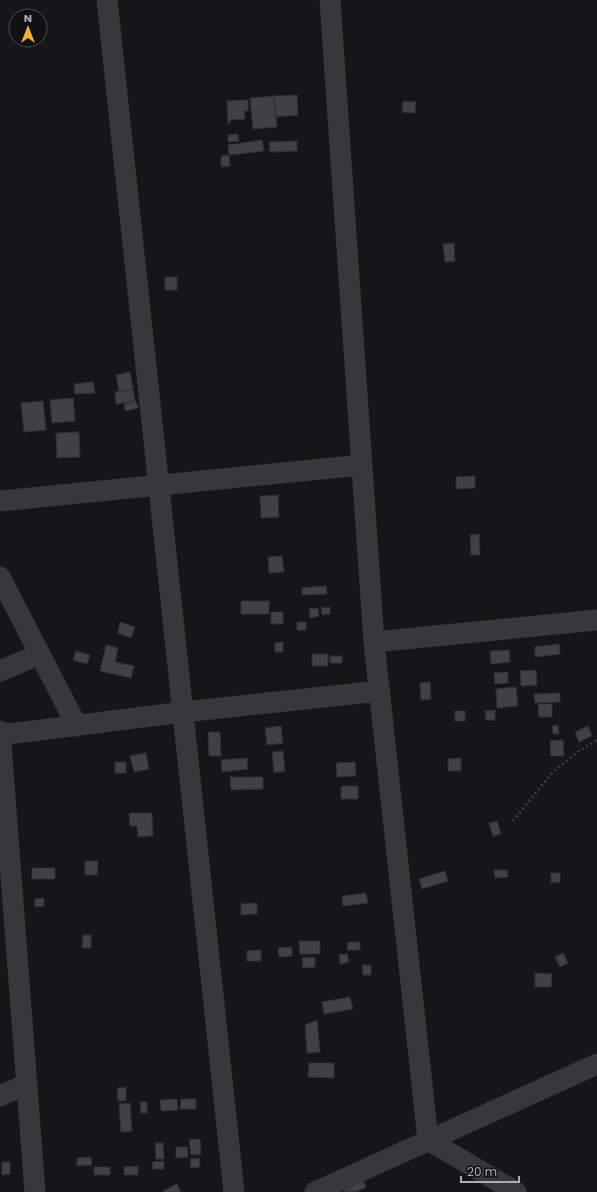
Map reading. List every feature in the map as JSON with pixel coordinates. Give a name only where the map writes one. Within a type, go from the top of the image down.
[{"type":"street","points":[[107,0],[234,1192]]},
{"type":"street","points":[[330,0],[374,642],[428,1140]]},
{"type":"street","points":[[0,502],[362,465]]},
{"type":"street","points":[[0,577],[78,726]]},
{"type":"street","points":[[374,642],[597,620]]},
{"type":"street","points":[[0,671],[40,654]]},
{"type":"street","points":[[0,735],[183,712],[380,691]]},
{"type":"street","points":[[0,731],[5,874],[27,1084],[35,1192]]},
{"type":"street","points":[[315,1192],[597,1064]]},
{"type":"street","points":[[0,1096],[27,1084]]},
{"type":"street","points":[[428,1140],[516,1192]]},
{"type":"path","points":[[513,821],[553,772],[579,750],[597,740]]},
{"type":"building","points":[[297,95],[298,115],[276,117],[274,96]]},
{"type":"building","points":[[274,96],[277,127],[253,129],[250,98]]},
{"type":"building","points":[[248,100],[248,111],[244,111],[245,119],[231,120],[228,125],[227,101]]},
{"type":"building","points":[[403,101],[416,102],[415,113],[402,112]]},
{"type":"building","points":[[238,134],[239,141],[228,142],[228,135]]},
{"type":"building","points":[[262,140],[264,151],[229,155],[228,145]]},
{"type":"building","points":[[297,141],[297,151],[270,152],[269,142]]},
{"type":"building","points":[[229,155],[230,166],[221,167],[221,156]]},
{"type":"building","points":[[454,243],[455,261],[445,262],[443,244]]},
{"type":"building","points":[[165,277],[177,277],[177,290],[165,290]]},
{"type":"building","points":[[130,372],[133,389],[119,392],[116,375]]},
{"type":"building","points":[[93,382],[95,393],[75,394],[74,384]]},
{"type":"building","points":[[133,389],[135,401],[116,404],[115,392]]},
{"type":"building","points":[[73,398],[75,421],[52,423],[50,400]]},
{"type":"building","points":[[43,401],[46,430],[24,432],[21,403]]},
{"type":"building","points":[[135,401],[139,408],[125,411],[124,404]]},
{"type":"building","points":[[79,432],[80,457],[57,458],[56,433]]},
{"type":"building","points":[[475,476],[475,488],[456,489],[456,477]]},
{"type":"building","points":[[278,495],[279,517],[261,518],[260,496]]},
{"type":"building","points":[[479,534],[480,555],[471,555],[470,535]]},
{"type":"building","points":[[282,556],[284,572],[269,573],[268,557]]},
{"type":"building","points":[[326,586],[327,594],[302,595],[302,588]]},
{"type":"building","points":[[241,601],[269,601],[269,614],[241,614]]},
{"type":"building","points":[[330,607],[330,614],[322,615],[321,608]]},
{"type":"building","points":[[318,608],[319,616],[310,618],[309,609]]},
{"type":"building","points":[[271,612],[283,612],[283,624],[271,624]]},
{"type":"building","points":[[120,622],[135,627],[131,638],[118,633]]},
{"type":"building","points":[[297,622],[306,622],[306,630],[297,630]]},
{"type":"building","points":[[283,642],[283,652],[275,652],[275,643]]},
{"type":"building","points":[[559,644],[560,654],[535,657],[535,647]]},
{"type":"building","points":[[106,645],[118,648],[115,662],[134,666],[131,678],[100,671]]},
{"type":"building","points":[[509,650],[510,662],[491,664],[490,651]]},
{"type":"building","points":[[76,651],[90,655],[87,664],[73,660]]},
{"type":"building","points":[[312,654],[328,654],[328,666],[312,666]]},
{"type":"building","points":[[330,656],[342,656],[342,663],[330,663]]},
{"type":"building","points":[[536,670],[537,685],[521,686],[520,671]]},
{"type":"building","points":[[508,672],[508,683],[495,684],[494,673]]},
{"type":"building","points":[[430,682],[431,699],[421,700],[420,683]]},
{"type":"building","points":[[516,687],[518,706],[497,708],[496,689]]},
{"type":"building","points":[[560,693],[560,702],[535,703],[534,694]]},
{"type":"building","points":[[538,704],[552,704],[552,717],[539,717]]},
{"type":"building","points":[[495,710],[495,720],[486,720],[485,711]]},
{"type":"building","points":[[455,711],[465,711],[465,721],[455,721]]},
{"type":"building","points":[[558,725],[559,734],[553,734],[552,726]]},
{"type":"building","points":[[281,726],[283,743],[267,745],[265,728]]},
{"type":"building","points":[[588,726],[592,736],[579,742],[575,732]]},
{"type":"building","points":[[208,732],[220,732],[221,756],[209,756]]},
{"type":"building","points":[[563,740],[564,756],[551,756],[550,741]]},
{"type":"building","points":[[283,751],[285,771],[274,773],[272,752]]},
{"type":"building","points":[[146,753],[149,769],[134,772],[130,756]]},
{"type":"building","points":[[247,758],[248,769],[222,772],[221,760]]},
{"type":"building","points":[[461,758],[461,771],[448,771],[448,759]]},
{"type":"building","points":[[115,762],[126,762],[126,773],[115,773]]},
{"type":"building","points":[[355,762],[356,776],[337,777],[336,763]]},
{"type":"building","points":[[230,777],[263,777],[263,789],[231,790]]},
{"type":"building","points":[[341,786],[358,786],[358,799],[341,799]]},
{"type":"building","points":[[129,813],[152,813],[153,836],[138,837],[137,826],[130,826]]},
{"type":"building","points":[[497,821],[501,834],[493,836],[489,823]]},
{"type":"building","points":[[85,861],[98,861],[97,875],[85,875]]},
{"type":"building","points":[[32,868],[55,868],[55,879],[32,879]]},
{"type":"building","points":[[494,870],[507,870],[508,877],[495,878]]},
{"type":"building","points":[[445,871],[448,881],[422,889],[419,879]]},
{"type":"building","points":[[551,873],[560,873],[560,882],[551,883]]},
{"type":"building","points":[[366,893],[368,903],[343,906],[342,896]]},
{"type":"building","points":[[44,898],[44,906],[35,907],[35,899]]},
{"type":"building","points":[[257,903],[257,914],[241,915],[241,904]]},
{"type":"building","points":[[83,935],[91,935],[91,948],[82,948]]},
{"type":"building","points":[[299,941],[320,941],[320,954],[300,954]]},
{"type":"building","points":[[348,942],[360,942],[360,950],[347,950]]},
{"type":"building","points":[[292,947],[292,956],[279,957],[278,948]]},
{"type":"building","points":[[261,950],[261,961],[247,961],[247,951]]},
{"type":"building","points":[[563,953],[568,963],[560,967],[555,957]]},
{"type":"building","points":[[347,954],[349,962],[340,964],[339,955]]},
{"type":"building","points":[[315,957],[315,967],[303,968],[302,958]]},
{"type":"building","points":[[362,965],[371,965],[371,975],[363,975]]},
{"type":"building","points":[[535,973],[552,974],[551,987],[535,987]]},
{"type":"building","points":[[350,997],[353,1009],[324,1014],[322,1002]]},
{"type":"building","points":[[317,1020],[320,1052],[307,1053],[305,1025]]},
{"type":"building","points":[[309,1063],[334,1063],[334,1078],[308,1077]]},
{"type":"building","points":[[126,1087],[126,1101],[118,1101],[117,1088]]},
{"type":"building","points":[[177,1099],[178,1110],[161,1111],[160,1100]]},
{"type":"building","points":[[181,1099],[196,1099],[196,1109],[180,1109]]},
{"type":"building","points":[[140,1102],[147,1102],[147,1113],[141,1113]]},
{"type":"building","points":[[130,1103],[132,1131],[121,1132],[119,1104]]},
{"type":"building","points":[[200,1139],[201,1154],[191,1155],[189,1140]]},
{"type":"building","points":[[155,1143],[163,1143],[164,1159],[156,1159]]},
{"type":"building","points":[[176,1147],[187,1147],[188,1157],[176,1158]]},
{"type":"building","points":[[91,1157],[92,1165],[77,1166],[77,1158]]},
{"type":"building","points":[[199,1158],[200,1167],[191,1168],[190,1159]]},
{"type":"building","points":[[164,1161],[164,1169],[153,1169],[152,1162]]},
{"type":"building","points":[[2,1162],[10,1162],[10,1174],[2,1175]]},
{"type":"building","points":[[138,1166],[138,1175],[124,1175],[124,1167]]},
{"type":"building","points":[[94,1167],[110,1167],[110,1175],[94,1175]]},
{"type":"building","points":[[362,1177],[366,1187],[356,1192],[345,1192],[342,1186]]},
{"type":"building","points":[[177,1184],[181,1192],[163,1191]]}]
